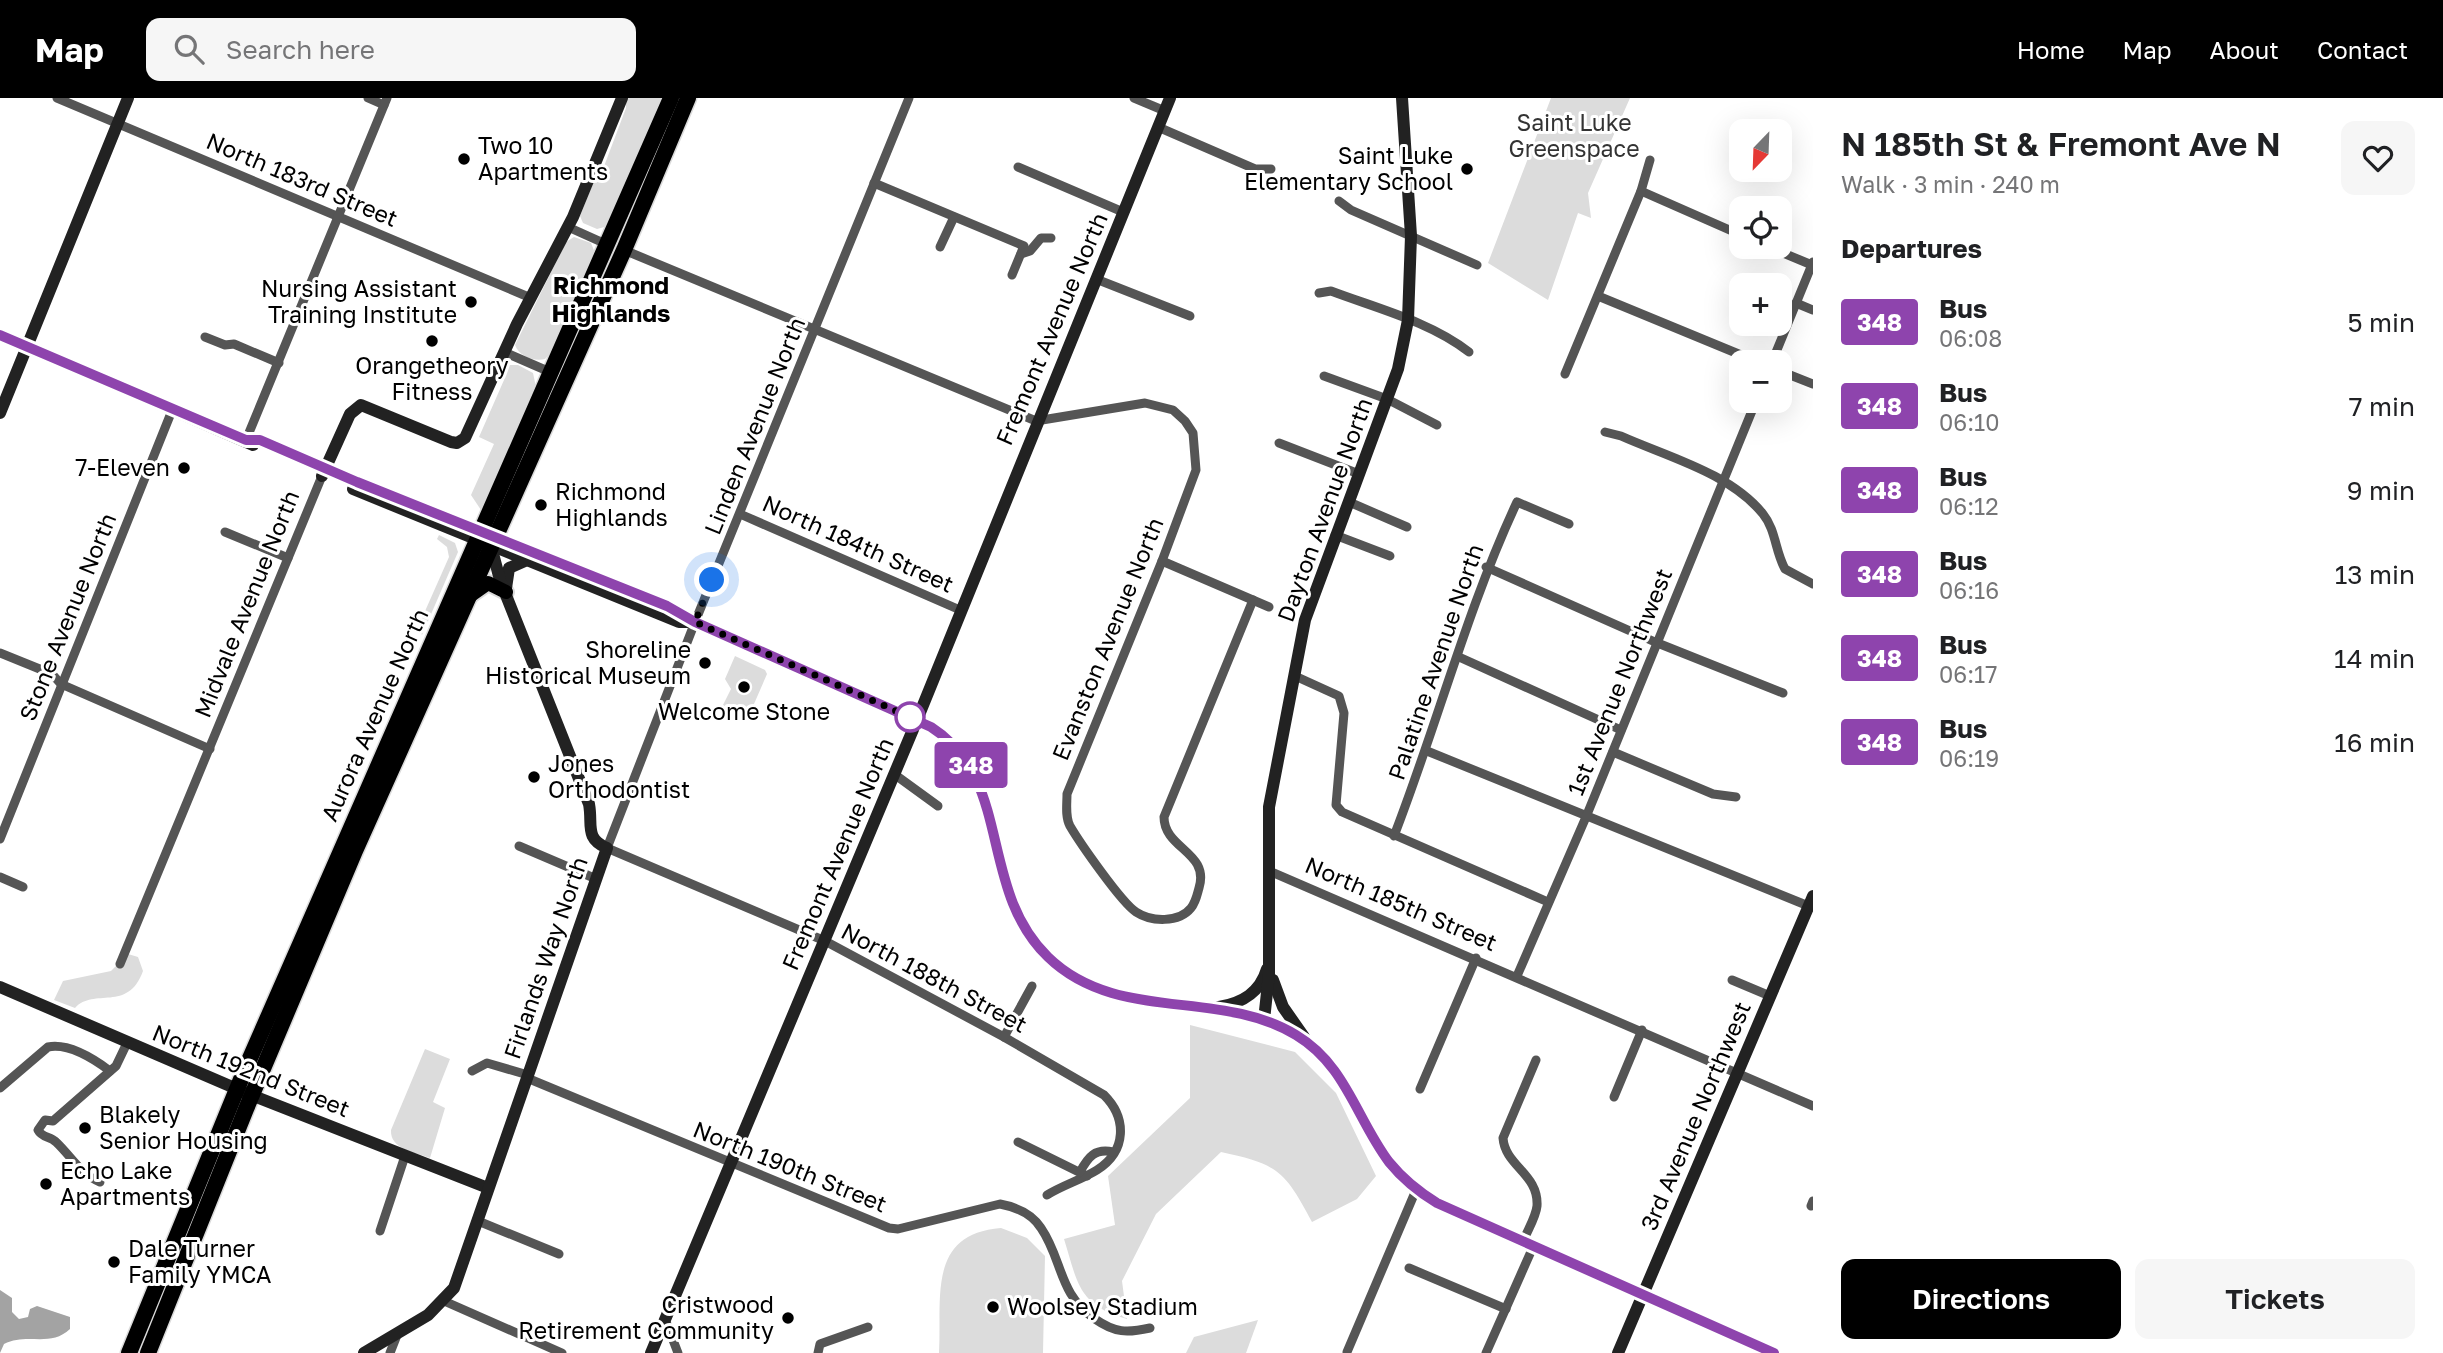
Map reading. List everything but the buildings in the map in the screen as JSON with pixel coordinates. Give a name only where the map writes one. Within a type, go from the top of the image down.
[{"type":"highway","name":"Aurora Avenue North","points":[[148,1353],[177,1283],[244,1092],[338,857],[409,695],[611,278],[618,223],[679,102]]},
{"type":"highway","name":"Aurora Avenue North","points":[[128,1353],[185,1215],[346,873],[468,598],[486,538],[550,372],[616,247],[679,102]]},
{"type":"main road","points":[[565,340],[575,357]]},
{"type":"main road","points":[[468,598],[478,587],[488,583],[506,592]]},
{"type":"main road","points":[[409,695],[418,710]]},
{"type":"main road","points":[[349,832],[355,851]]},
{"type":"main road","points":[[338,857],[346,873]]},
{"type":"main road","points":[[177,1283],[174,1267],[190,1229],[185,1215]]},
{"type":"street","name":"North 183rd Street","points":[[57,98],[531,298]]},
{"type":"street","points":[[0,413],[128,98]]},
{"type":"street","points":[[246,440],[386,102],[368,98]]},
{"type":"street","name":"Midvale Avenue North","points":[[120,964],[350,414],[361,405],[450,442],[463,440],[504,352],[568,227],[622,98]]},
{"type":"street","name":"Linden Avenue North","points":[[607,848],[695,622],[909,98]]},
{"type":"street","points":[[1135,98],[1165,111]]},
{"type":"street","name":"Fremont Avenue North","points":[[651,1353],[917,720],[1036,421],[1170,98]]},
{"type":"street","name":"Dayton Avenue North","points":[[1264,1020],[1269,960],[1269,807],[1305,620],[1398,369],[1408,320],[1411,236],[1402,98]]},
{"type":"street","points":[[1158,127],[1255,169],[1271,169]]},
{"type":"street","points":[[1565,374],[1642,191],[1650,160]]},
{"type":"street","points":[[1018,167],[1123,212]]},
{"type":"street","points":[[874,183],[1023,250],[1030,251],[1041,238],[1051,238]]},
{"type":"street","points":[[1642,191],[1729,229]]},
{"type":"street","points":[[1339,201],[1351,210],[1477,265]]},
{"type":"street","points":[[940,247],[954,217]]},
{"type":"street","points":[[568,227],[1036,421]]},
{"type":"street","points":[[1012,275],[1023,250]]},
{"type":"street","points":[[1777,350],[1812,264],[1792,256]]},
{"type":"street","points":[[1096,279],[1190,317]]},
{"type":"street","points":[[1319,293],[1331,291],[1408,320],[1455,341],[1469,352]]},
{"type":"street","points":[[1598,296],[1729,350]]},
{"type":"street","points":[[1796,303],[1813,310]]},
{"type":"street","points":[[0,335],[486,538],[667,606],[695,622],[943,734],[970,764],[981,788],[1009,900],[1026,931],[1048,957],[1071,975],[1108,993],[1264,1020],[1308,1043]]},
{"type":"street","points":[[205,337],[225,345],[234,344],[279,363]]},
{"type":"street","points":[[504,352],[550,372]]},
{"type":"street","points":[[1324,376],[1387,399],[1437,425]]},
{"type":"street","points":[[1792,376],[1813,384]]},
{"type":"street","name":"Evanston Avenue North","points":[[1036,421],[1128,405],[1160,405],[1173,411],[1193,433],[1196,470],[1067,794],[1069,824],[1138,913],[1168,919],[1181,916],[1196,899],[1202,880],[1196,858],[1167,833],[1164,817],[1253,600]]},
{"type":"street","name":"Stone Avenue North","points":[[0,839],[173,408]]},
{"type":"street","name":"1st Avenue Northwest","points":[[1517,976],[1586,817],[1751,413]]},
{"type":"street","points":[[1605,432],[1621,436],[1723,480],[1762,513],[1773,529],[1785,569],[1813,584]]},
{"type":"street","points":[[1279,443],[1359,474]]},
{"type":"street","points":[[1349,502],[1407,527]]},
{"type":"street","name":"Palatine Avenue North","points":[[1394,836],[1427,751],[1486,567],[1517,502],[1569,524]]},
{"type":"street","name":"North 184th Street","points":[[740,514],[960,610]]},
{"type":"street","points":[[225,532],[288,558]]},
{"type":"street","points":[[1335,535],[1390,556]]},
{"type":"street","points":[[486,538],[527,560],[678,622],[695,622]]},
{"type":"street","name":"Firlands Way North","points":[[364,1353],[397,1335],[444,1301],[461,1274],[594,878],[607,848],[597,844],[590,834],[589,804],[486,538]]},
{"type":"street","points":[[506,592],[509,568],[527,560]]},
{"type":"street","points":[[1162,561],[1269,607]]},
{"type":"street","points":[[1486,567],[1656,642],[1783,693]]},
{"type":"street","points":[[0,653],[52,674],[61,684],[210,749]]},
{"type":"street","points":[[1459,657],[1621,730]]},
{"type":"street","points":[[1295,676],[1339,695],[1344,713],[1336,805],[1342,812],[1548,902]]},
{"type":"street","points":[[1427,751],[1586,817],[1811,903]]},
{"type":"street","points":[[1612,752],[1713,794],[1736,797]]},
{"type":"street","points":[[894,774],[938,806]]},
{"type":"street","points":[[519,846],[594,878]]},
{"type":"street","name":"North 188th Street","points":[[607,848],[825,941],[1090,1085],[1117,1108],[1121,1119],[1121,1134],[1113,1152]]},
{"type":"street","name":"North 185th Street","points":[[1269,871],[1476,958],[1813,1106]]},
{"type":"street","points":[[0,877],[23,887]]},
{"type":"street","name":"3rd Avenue Northwest","points":[[1618,1353],[1811,903]]},
{"type":"street","points":[[1420,1089],[1476,958]]},
{"type":"street","points":[[1208,1009],[1235,1005],[1250,995],[1265,976],[1269,960]]},
{"type":"street","points":[[1269,960],[1278,997],[1308,1043],[1339,1073],[1389,1161],[1416,1190],[1437,1203],[1528,1245],[1774,1353]]},
{"type":"street","points":[[1732,980],[1770,996]]},
{"type":"street","points":[[1004,1037],[1032,986]]},
{"type":"street","name":"North 192nd Street","points":[[0,987],[244,1092],[488,1188]]},
{"type":"street","points":[[1614,1097],[1642,1030]]},
{"type":"street","points":[[55,1140],[42,1136],[38,1130],[45,1120],[53,1121],[110,1071],[127,1043]]},
{"type":"street","points":[[0,1088],[48,1047],[57,1045],[100,1063],[110,1071]]},
{"type":"street","points":[[1486,1353],[1506,1310],[1528,1245],[1537,1207],[1532,1180],[1504,1150],[1503,1138],[1536,1060]]},
{"type":"street","name":"North 190th Street","points":[[472,1071],[487,1063],[528,1077],[889,1228],[898,1229],[1000,1204],[1014,1207],[1041,1226],[1071,1297],[1085,1312],[1117,1331],[1126,1333],[1150,1328]]},
{"type":"street","points":[[53,1121],[55,1140],[72,1162],[100,1182]]},
{"type":"street","points":[[1018,1142],[1083,1174]]},
{"type":"street","points":[[1083,1174],[1088,1158],[1096,1152],[1113,1152]]},
{"type":"street","points":[[1047,1195],[1083,1174],[1101,1168],[1113,1152]]},
{"type":"street","points":[[380,1231],[405,1156]]},
{"type":"street","points":[[1347,1352],[1416,1190]]},
{"type":"street","points":[[478,1221],[559,1254]]},
{"type":"street","points":[[1409,1268],[1506,1310]]},
{"type":"street","points":[[444,1301],[562,1353]]},
{"type":"street","points":[[665,1319],[678,1353]]},
{"type":"street","points":[[818,1353],[820,1344],[868,1326]]},
{"type":"street","points":[[390,1353],[397,1335]]},
{"type":"green space","points":[[626,98],[664,98],[608,226],[597,229],[583,223],[580,216],[594,181],[600,177],[626,108]]},
{"type":"green space","name":"Saint Luke Greenspace","points":[[1551,98],[1630,98],[1588,193],[1591,218],[1578,213],[1548,300],[1488,263]]},
{"type":"green space","points":[[574,237],[591,243],[595,253],[551,353],[545,359],[527,357],[515,345],[566,242]]},
{"type":"green space","points":[[507,365],[518,365],[533,373],[536,387],[481,510],[471,495],[494,444],[479,437],[504,380],[500,378]]},
{"type":"green space","points":[[439,535],[455,543],[458,552],[422,635],[418,627],[449,557],[447,547],[437,539]]},
{"type":"green space","points":[[735,656],[765,670],[767,674],[747,720],[721,709],[731,689],[725,679]]},
{"type":"green space","points":[[128,954],[138,957],[143,971],[137,984],[129,992],[120,996],[92,999],[75,1008],[54,1000],[63,981],[111,971]]},
{"type":"green space","points":[[1190,1025],[1295,1052],[1336,1093],[1376,1176],[1357,1199],[1312,1222],[1294,1191],[1278,1172],[1255,1161],[1221,1152],[1156,1214],[1122,1281],[1127,1319],[1098,1307],[1082,1291],[1064,1239],[1115,1225],[1108,1176],[1190,1098]]},
{"type":"green space","points":[[425,1049],[450,1059],[433,1102],[445,1108],[430,1158],[399,1146],[394,1142],[391,1130]]},
{"type":"green space","name":"Woolsey Stadium","points":[[1001,1228],[1027,1238],[1045,1256],[1043,1353],[939,1353],[940,1290],[950,1255],[961,1242],[977,1233]]},
{"type":"green space","points":[[1258,1320],[1246,1353],[1186,1353],[1194,1337]]},
{"type":"shaded area","points":[[0,1290],[12,1298],[12,1312],[19,1319],[28,1317],[30,1309],[37,1306],[70,1317],[70,1329],[54,1338],[21,1339],[4,1344],[0,1353]]},
{"type":"bus line","name":"348","points":[[0,335],[246,440],[260,440],[357,482],[667,606],[695,622],[931,727],[955,745],[976,775],[1009,900],[1026,931],[1059,967],[1085,984],[1119,997],[1251,1016],[1296,1034],[1317,1050],[1339,1073],[1389,1161],[1416,1190],[1437,1203],[1774,1353]]},
{"type":"place","name":"Two 10 Apartments","points":[[464,159]]},
{"type":"place","name":"Saint Luke Elementary School","points":[[1467,169]]},
{"type":"place","name":"Nursing Assistant Training Institute","points":[[471,302]]},
{"type":"place","name":"Orangetheory Fitness","points":[[432,341]]},
{"type":"place","name":"7-Eleven","points":[[184,468]]},
{"type":"place","name":"Richmond Highlands","points":[[541,505]]},
{"type":"place","name":"Shoreline Historical Museum","points":[[705,663]]},
{"type":"place","name":"Welcome Stone","points":[[744,687]]},
{"type":"place","name":"Jones Orthodontist","points":[[534,777]]},
{"type":"place","name":"Blakely Senior Housing","points":[[85,1128]]},
{"type":"place","name":"Echo Lake Apartments","points":[[46,1184]]},
{"type":"place","name":"Dale Turner Family YMCA","points":[[114,1262]]},
{"type":"place","name":"Woolsey Stadium","points":[[993,1307]]},
{"type":"place","name":"Cristwood Retirement Community","points":[[788,1318]]},
{"type":"district","name":"Richmond Highlands","points":[[611,300]]},
{"type":"route","points":[[712,580],[695,622],[910,717]]}]
